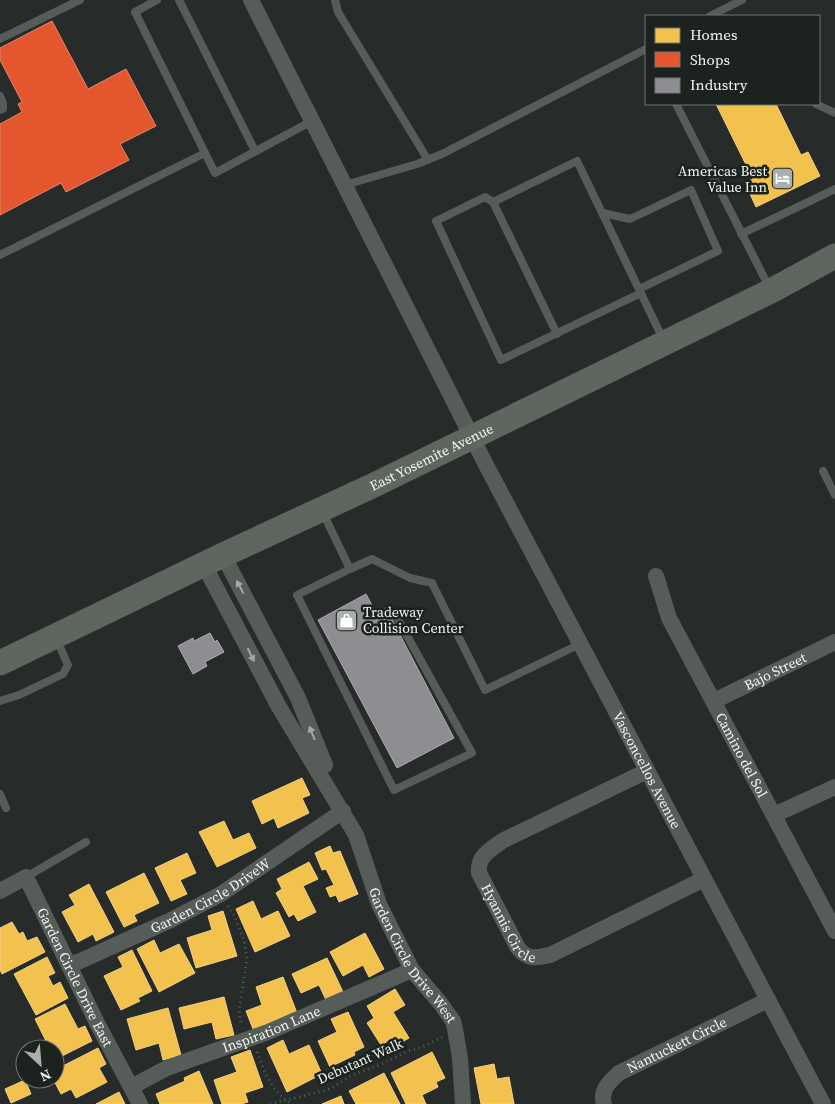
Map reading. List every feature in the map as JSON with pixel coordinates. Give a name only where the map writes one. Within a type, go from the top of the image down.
[{"type":"main road","name":"East Yosemite Avenue","points":[[0,663],[472,437],[771,291],[835,256]]},
{"type":"street","name":"Vasconcellos Avenue","points":[[251,0],[472,437],[823,1104]]},
{"type":"street","name":"Garden Circle Drive West","points":[[214,560],[298,698],[343,811],[356,835],[378,904],[412,970],[441,1004],[452,1021],[460,1058],[461,1103]]},
{"type":"street","name":"Camino del Sol","points":[[656,576],[669,618],[835,931]]},
{"type":"street","name":"Bajo Street","points":[[714,701],[835,642]]},
{"type":"street","name":"Hyannis Circle","points":[[648,771],[504,840],[484,854],[478,866],[479,873],[518,948],[523,954],[534,959],[550,955],[704,879]]},
{"type":"street","points":[[774,815],[835,787]]},
{"type":"street","name":"Garden Circle DriveW","points":[[69,966],[171,920],[221,894],[343,811]]},
{"type":"street","points":[[0,891],[26,877]]},
{"type":"street","name":"Garden Circle Drive East","points":[[26,877],[69,966],[140,1104]]},
{"type":"street","name":"Inspiration Lane","points":[[131,1086],[167,1068],[268,1032],[412,970]]},
{"type":"street","name":"Nantuckett Circle","points":[[604,1104],[602,1098],[606,1086],[619,1073],[768,1000]]},
{"type":"lane","points":[[0,39],[80,0]]},
{"type":"lane","points":[[157,0],[135,12],[215,173],[312,121]]},
{"type":"lane","points":[[179,0],[255,151]]},
{"type":"lane","points":[[335,0],[338,12],[428,160]]},
{"type":"lane","points":[[712,15],[742,0]]},
{"type":"lane","points":[[345,185],[428,160],[645,50]]},
{"type":"lane","points":[[0,96],[3,108],[0,110]]},
{"type":"lane","points":[[677,105],[771,291]]},
{"type":"lane","points":[[818,105],[835,113]]},
{"type":"lane","points":[[0,255],[205,153]]},
{"type":"lane","points":[[493,202],[578,161],[665,342]]},
{"type":"lane","points":[[742,234],[835,189]]},
{"type":"lane","points":[[557,334],[493,202],[485,197],[436,221],[501,360],[557,334],[718,251],[691,190],[630,219],[602,213]]},
{"type":"lane","points":[[823,471],[835,495]]},
{"type":"lane","points":[[322,510],[350,569]]},
{"type":"lane","points":[[395,614],[472,753],[394,790],[297,595],[372,559],[410,578],[432,583],[485,690],[580,644]]},
{"type":"lane","points":[[0,701],[19,696],[62,674],[68,665],[56,636]]},
{"type":"lane","points":[[0,794],[6,808]]},
{"type":"lane","points":[[26,877],[86,842]]},
{"type":"path","points":[[221,894],[235,917],[244,940],[247,959],[239,1009],[248,1039],[265,1076],[284,1100],[292,1104]]},
{"type":"path","name":"Debutant Walk","points":[[270,1104],[330,1089],[352,1075],[382,1064],[408,1051],[425,1046],[455,1029]]},
{"type":"building: Homes","points":[[716,105],[776,105],[801,155],[808,152],[820,176],[756,207],[745,183],[753,179]]},
{"type":"building: Homes","points":[[302,778],[310,795],[302,798],[309,813],[278,828],[274,818],[262,824],[252,801]]},
{"type":"building: Homes","points":[[224,821],[233,840],[249,833],[256,848],[217,867],[199,832]]},
{"type":"building: Homes","points":[[330,846],[333,853],[340,851],[358,894],[339,902],[336,895],[330,897],[326,888],[334,885],[326,869],[322,870],[315,853]]},
{"type":"building: Homes","points":[[187,853],[196,873],[180,880],[187,894],[171,901],[155,868]]},
{"type":"building: Homes","points":[[309,862],[318,879],[303,886],[316,912],[298,921],[294,914],[289,917],[276,893],[282,889],[277,879]]},
{"type":"building: Homes","points":[[144,873],[159,903],[134,915],[137,921],[124,927],[106,892]]},
{"type":"building: Homes","points":[[89,884],[114,932],[96,941],[93,934],[78,942],[62,912],[75,905],[69,895]]},
{"type":"building: Homes","points":[[253,901],[261,919],[278,911],[290,936],[255,952],[236,909]]},
{"type":"building: Homes","points":[[223,911],[237,956],[196,968],[187,938],[212,930],[208,916]]},
{"type":"building: Homes","points":[[12,922],[19,934],[23,932],[27,941],[37,937],[45,952],[2,974],[0,970],[0,928]]},
{"type":"building: Homes","points":[[365,933],[384,969],[369,977],[363,965],[343,976],[330,952]]},
{"type":"building: Homes","points":[[154,940],[160,953],[179,944],[195,973],[159,992],[137,949]]},
{"type":"building: Homes","points":[[132,950],[152,991],[138,998],[140,1001],[121,1010],[104,976],[123,967],[118,957]]},
{"type":"building: Homes","points":[[47,957],[55,973],[48,976],[53,986],[60,982],[68,998],[36,1015],[14,974]]},
{"type":"building: Homes","points":[[327,958],[343,992],[326,1000],[319,985],[301,993],[292,974]]},
{"type":"building: Homes","points":[[283,977],[297,1013],[253,1029],[246,1011],[262,1005],[256,987]]},
{"type":"building: Homes","points":[[395,989],[405,1005],[393,1012],[409,1038],[392,1048],[388,1041],[381,1045],[367,1023],[374,1018],[367,1006]]},
{"type":"building: Homes","points":[[224,997],[234,1035],[216,1039],[212,1022],[184,1029],[179,1008]]},
{"type":"building: Homes","points":[[65,1004],[78,1029],[85,1026],[92,1041],[65,1054],[65,1039],[45,1039],[35,1019]]},
{"type":"building: Homes","points":[[168,1008],[181,1055],[163,1060],[159,1043],[136,1050],[127,1019]]},
{"type":"building: Homes","points":[[348,1012],[364,1047],[354,1052],[355,1055],[330,1067],[318,1041],[337,1032],[331,1019]]},
{"type":"building: Homes","points":[[283,1040],[289,1054],[309,1045],[322,1074],[287,1092],[267,1048]]},
{"type":"building: Homes","points":[[98,1048],[106,1064],[99,1068],[107,1082],[76,1098],[71,1089],[61,1094],[58,1089],[65,1089],[65,1065]]},
{"type":"building: Homes","points":[[250,1050],[263,1087],[245,1093],[248,1102],[222,1104],[214,1080],[237,1072],[231,1057]]},
{"type":"building: Homes","points":[[432,1052],[445,1078],[436,1082],[438,1087],[422,1095],[426,1104],[406,1104],[391,1073]]},
{"type":"building: Homes","points":[[494,1064],[497,1079],[509,1077],[514,1104],[481,1104],[474,1068]]},
{"type":"building: Homes","points":[[199,1071],[213,1104],[160,1104],[156,1094],[185,1081],[184,1078]]},
{"type":"building: Homes","points":[[384,1073],[400,1104],[356,1104],[349,1091]]},
{"type":"building: Homes","points":[[15,1084],[15,1089],[29,1089],[31,1094],[11,1103],[5,1089]]},
{"type":"building: Homes","points":[[119,1092],[125,1104],[96,1104]]},
{"type":"building: Homes","points":[[341,1096],[344,1104],[322,1104]]},
{"type":"building: Shops","points":[[52,21],[88,89],[126,69],[156,126],[120,144],[129,160],[66,192],[61,183],[0,215],[0,124],[22,112],[18,104],[22,102],[0,60],[0,48]]},
{"type":"building: Industry","points":[[366,594],[376,613],[386,608],[454,738],[397,768],[318,620]]},
{"type":"building: Industry","points":[[210,633],[224,652],[205,662],[207,666],[193,674],[178,646],[193,638],[194,641]]},
{"type":"place","name":"Americas Best Value Inn","points":[[783,179]]},
{"type":"place","name":"Tradeway Collision Center","points":[[347,620]]}]
